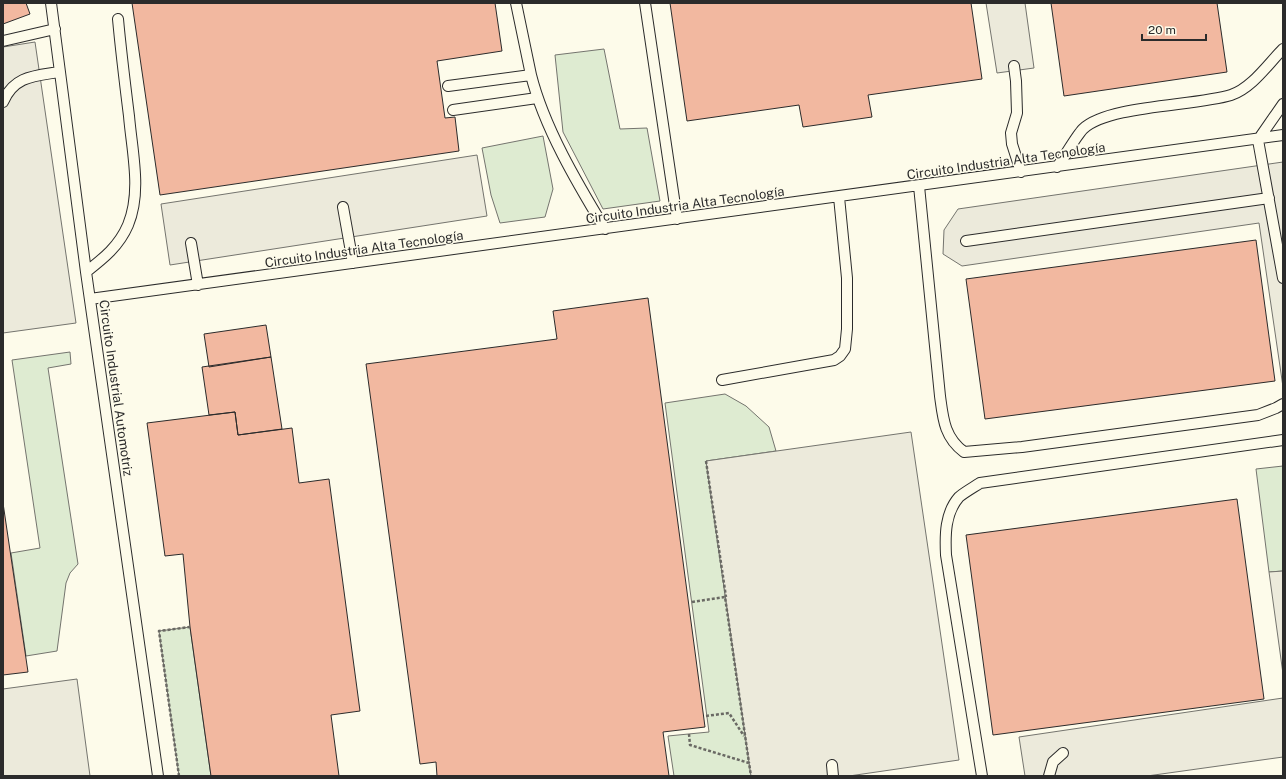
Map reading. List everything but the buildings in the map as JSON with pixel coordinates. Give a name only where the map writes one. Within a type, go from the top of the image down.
[{"type":"lane","name":"Circuito Industrial Automotriz","points":[[51,3],[86,272],[158,776]]},
{"type":"lane","points":[[516,3],[537,98],[570,168],[605,229]]},
{"type":"lane","points":[[645,3],[677,219]]},
{"type":"lane","points":[[86,272],[110,254],[120,240],[128,224],[134,205],[135,172],[118,19]]},
{"type":"lane","points":[[3,41],[55,29]]},
{"type":"lane","points":[[1057,167],[1083,129],[1100,119],[1132,111],[1231,94],[1255,79],[1283,48]]},
{"type":"lane","points":[[1014,66],[1017,113],[1011,133],[1012,144],[1021,172]]},
{"type":"lane","points":[[3,102],[8,92],[17,82],[33,76],[59,72]]},
{"type":"lane","points":[[448,86],[531,75]]},
{"type":"lane","points":[[453,110],[537,98]]},
{"type":"lane","points":[[1283,104],[1258,140],[1283,278]]},
{"type":"lane","name":"Circuito Industria Alta Tecnología","points":[[90,299],[1258,140],[1283,135]]},
{"type":"lane","points":[[919,186],[943,414],[948,432],[954,444],[964,452],[1022,447],[1258,415],[1283,404]]},
{"type":"lane","points":[[722,380],[834,360],[840,356],[845,348],[848,329],[847,278],[839,197]]},
{"type":"lane","points":[[966,241],[1269,198]]},
{"type":"lane","points":[[343,207],[353,263]]},
{"type":"lane","points":[[191,243],[198,285]]},
{"type":"lane","points":[[982,776],[946,555],[945,532],[950,512],[959,498],[980,483],[1283,440]]},
{"type":"lane","points":[[1049,776],[1053,762],[1063,753]]},
{"type":"lane","points":[[832,765],[833,776]]},
{"type":"path","points":[[706,461],[751,776]]},
{"type":"path","points":[[692,602],[725,597],[726,603]]},
{"type":"path","points":[[179,776],[159,631],[190,627]]},
{"type":"path","points":[[706,716],[729,713],[746,738]]},
{"type":"path","points":[[689,734],[690,745],[749,763]]},
{"type":"green space","points":[[604,49],[620,129],[647,128],[660,201],[603,209],[563,132],[555,55]]},
{"type":"green space","points":[[543,136],[553,189],[545,217],[500,223],[491,195],[482,148]]},
{"type":"green space","points":[[70,352],[71,364],[48,368],[78,564],[70,573],[66,583],[57,651],[26,656],[11,553],[40,548],[12,360]]},
{"type":"green space","points":[[725,394],[746,406],[769,427],[776,451],[706,461],[751,776],[674,776],[668,736],[709,732],[665,403]]},
{"type":"green space","points":[[1283,466],[1283,571],[1269,572],[1256,469]]},
{"type":"green space","points":[[190,627],[211,776],[179,776],[159,631]]},
{"type":"shaded area","points":[[986,3],[1025,3],[1034,68],[997,73]]},
{"type":"shaded area","points":[[35,42],[76,323],[3,333],[3,47]]},
{"type":"shaded area","points":[[477,155],[487,216],[170,265],[161,204]]},
{"type":"shaded area","points":[[1283,162],[1283,387],[1259,223],[962,266],[943,254],[944,230],[958,209]]},
{"type":"shaded area","points":[[911,432],[959,760],[849,776],[751,776],[706,461]]},
{"type":"shaded area","points":[[1283,571],[1283,674],[1269,572]]},
{"type":"shaded area","points":[[77,679],[90,776],[3,776],[3,689]]},
{"type":"shaded area","points":[[1283,698],[1283,757],[1147,776],[1025,776],[1019,737]]}]
